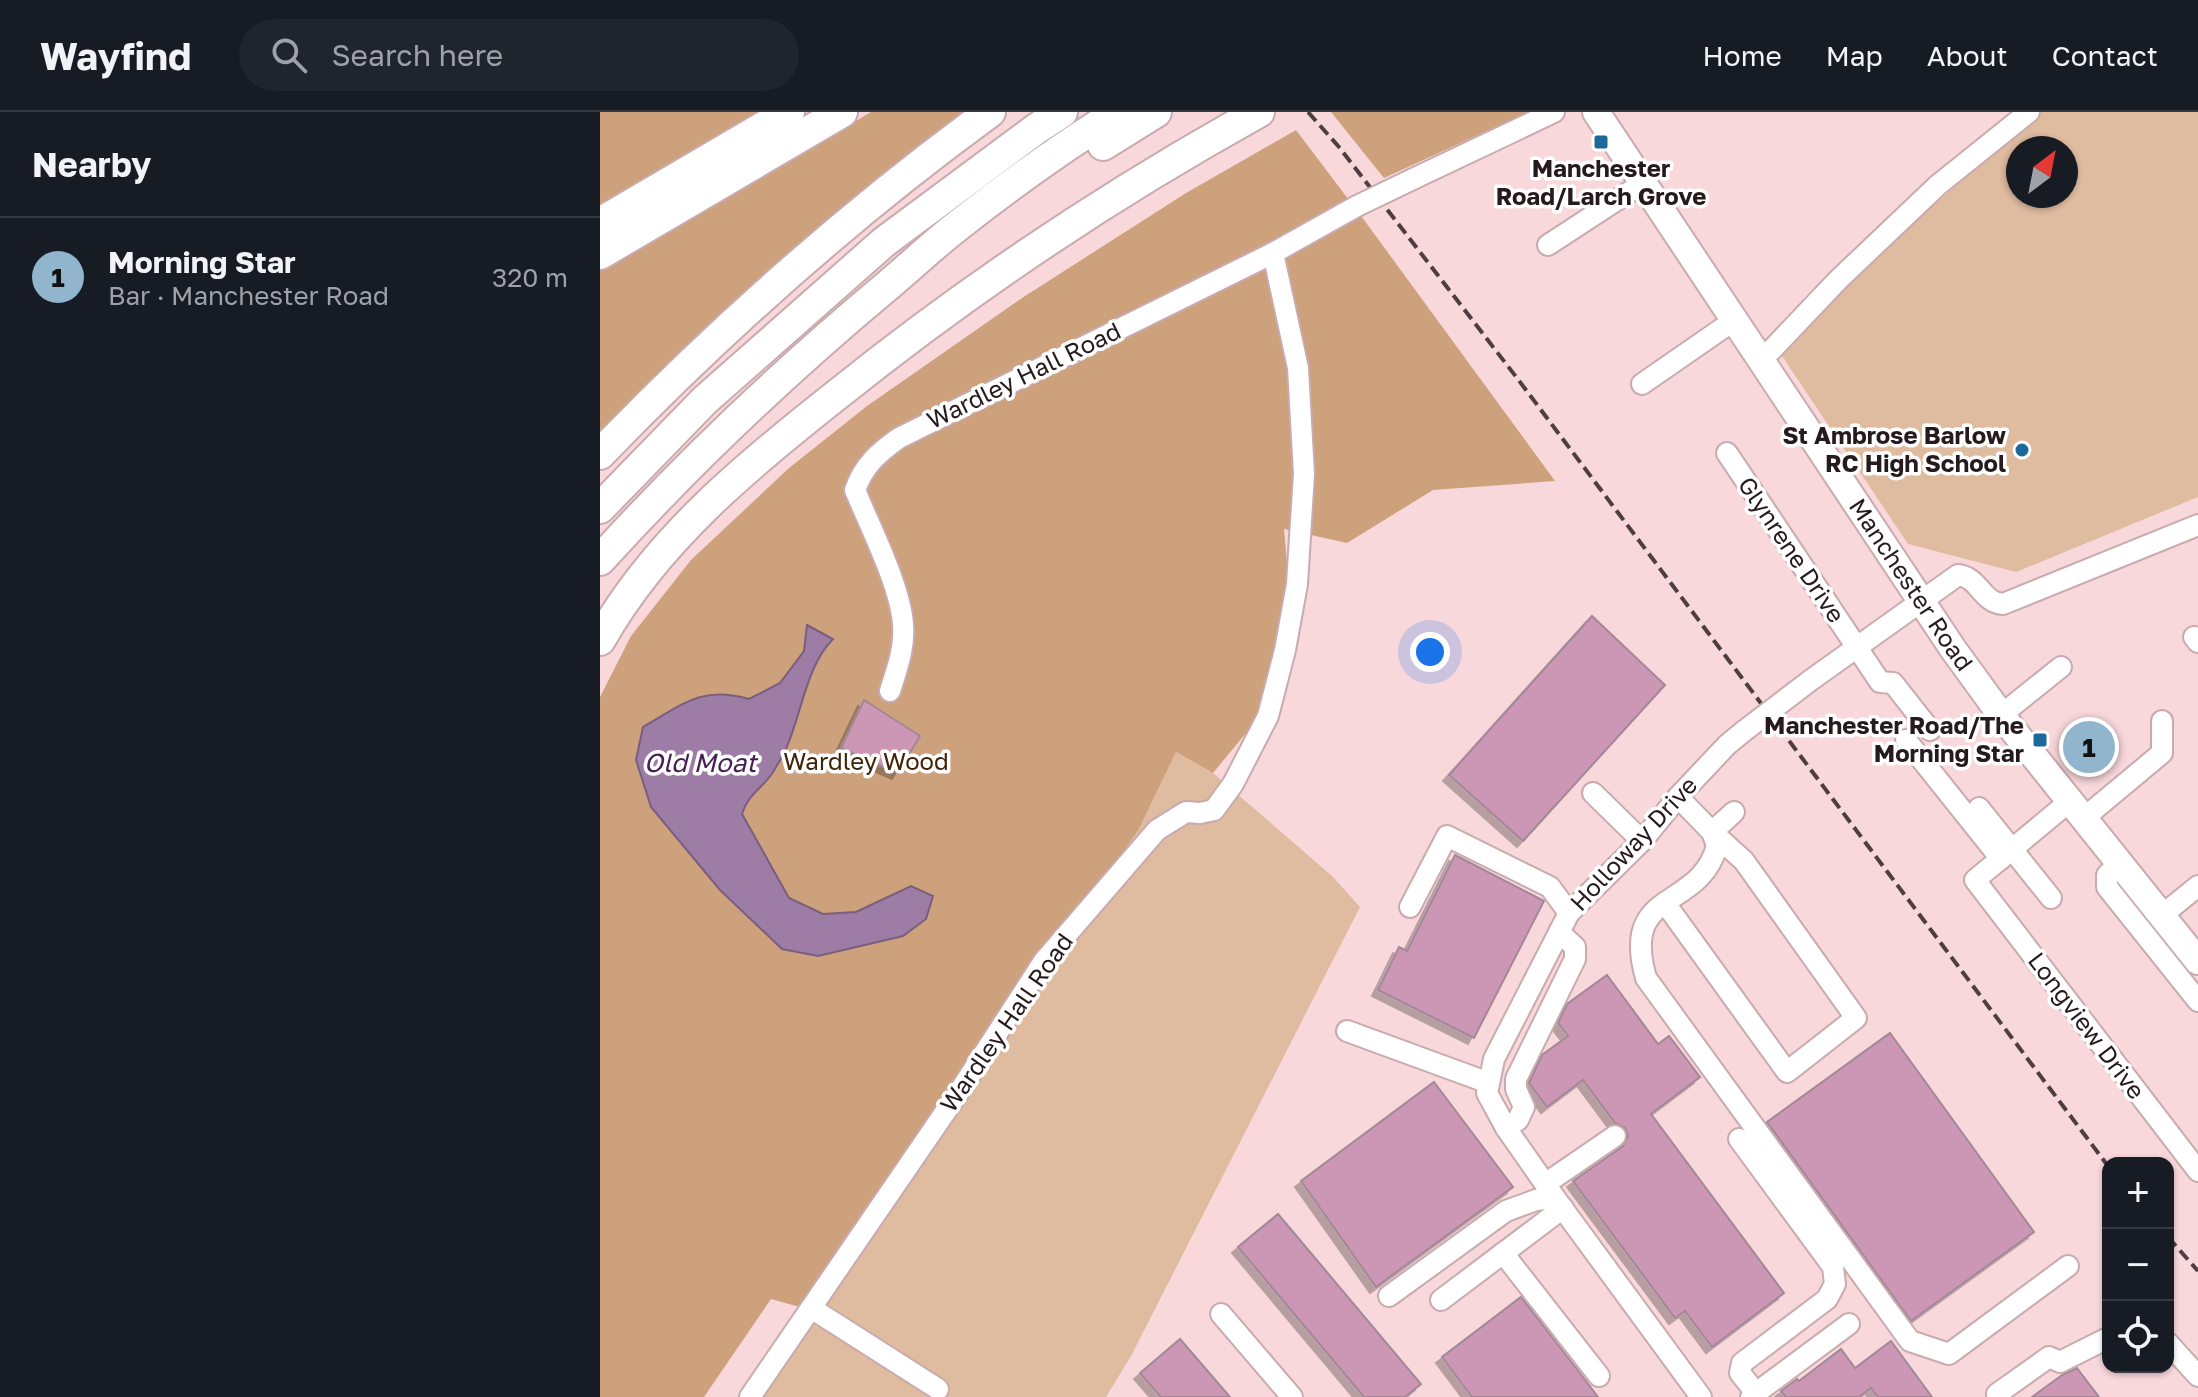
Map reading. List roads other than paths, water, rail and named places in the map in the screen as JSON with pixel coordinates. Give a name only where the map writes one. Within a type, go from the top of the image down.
[{"type":"highway","points":[[600,223],[789,112]]},
{"type":"highway","points":[[600,254],[842,112]]},
{"type":"highway","points":[[600,454],[676,376],[774,287],[879,198],[990,112]]},
{"type":"highway","points":[[600,508],[705,400],[884,242],[1062,112]]},
{"type":"highway","points":[[600,560],[654,501],[827,335],[958,225],[1119,112]]},
{"type":"highway","points":[[886,287],[953,248],[1019,200],[1156,112]]},
{"type":"highway","points":[[600,640],[621,605],[669,546],[736,478],[791,431],[874,365],[1050,238],[1259,112]]},
{"type":"main road","name":"Manchester Road","points":[[1596,112],[1920,600],[2001,715],[2198,961]]},
{"type":"street","name":"Wardley Hall Road","points":[[890,691],[902,653],[903,623],[896,593],[855,490],[861,474],[874,456],[899,438],[1273,253],[1357,206],[1554,112]]},
{"type":"street","points":[[1761,361],[1838,280],[1938,185],[2029,112]]},
{"type":"street","points":[[1548,245],[1643,183]]},
{"type":"street","name":"Wardley Hall Road","points":[[750,1397],[961,1089],[1044,961],[1157,830],[1186,812],[1214,810],[1233,784],[1268,716],[1285,650],[1297,584],[1304,474],[1298,368],[1273,253]]},
{"type":"street","points":[[1642,384],[1733,321]]},
{"type":"street","name":"Glynrene Drive","points":[[1727,453],[1880,682],[1893,683],[1930,730]]},
{"type":"street","name":"Holloway Drive","points":[[1489,1083],[1494,1059],[1569,913],[1642,841],[1678,797],[1744,731],[1855,646],[1958,575],[1971,579],[1991,602],[2007,603],[2198,525]]},
{"type":"street","points":[[2001,715],[2061,667]]},
{"type":"street","points":[[2007,854],[2162,753],[2162,721]]},
{"type":"street","points":[[1906,740],[2007,854],[2051,898]]},
{"type":"street","points":[[1593,793],[1642,841]]},
{"type":"street","points":[[1665,903],[1787,1072],[1856,1018],[1744,861],[1678,797]]},
{"type":"street","points":[[1979,808],[2007,854]]},
{"type":"street","points":[[1712,832],[1734,812]]},
{"type":"street","points":[[1712,832],[1717,846],[1706,871],[1650,914],[1643,924],[1639,939],[1640,958],[1646,978],[1910,1341],[1949,1354],[2068,1266]]},
{"type":"street","points":[[1410,907],[1447,836],[1550,887],[1569,913]]},
{"type":"street","name":"Longview Drive","points":[[2007,854],[1975,880],[2198,1171]]},
{"type":"street","points":[[2119,863],[2107,875],[2107,887],[2198,1001]]},
{"type":"street","points":[[2161,916],[2198,886]]},
{"type":"street","points":[[1506,1128],[1522,1113],[1523,1101],[1516,1089],[1516,1079],[1575,959],[1575,947],[1559,932]]},
{"type":"street","points":[[1517,1014],[1541,1028]]},
{"type":"street","points":[[1347,1031],[1489,1083],[1487,1093],[1506,1128],[1701,1397]]},
{"type":"street","points":[[1441,1300],[1503,1253],[1615,1136]]},
{"type":"street","points":[[1739,1139],[1833,1267],[1836,1276],[1832,1293],[1827,1299],[1742,1363],[1740,1373],[1753,1395],[1849,1324]]},
{"type":"street","points":[[1389,1296],[1506,1211],[1554,1197]]},
{"type":"street","points":[[1503,1253],[1599,1376]]},
{"type":"street","points":[[811,1308],[938,1389]]},
{"type":"street","points":[[1221,1314],[1292,1397]]},
{"type":"street","points":[[1997,1394],[2049,1357],[2060,1362],[2102,1341]]},
{"type":"street","points":[[2174,1350],[2198,1376]]},
{"type":"water","name":"Old Moat","points":[[807,625],[833,639],[816,664],[784,753],[771,775],[747,802],[742,814],[789,898],[823,914],[856,912],[911,886],[933,896],[926,919],[903,936],[818,956],[782,949],[720,890],[651,807],[636,760],[643,727],[681,705],[718,694],[749,699],[780,683],[804,651]]},
{"type":"railway","points":[[1308,112],[1339,147],[1517,378],[2102,1158]]},
{"type":"railway","points":[[2174,1244],[2198,1271]]},
{"type":"place","name":"Manchester Road/Larch Grove","points":[[1601,142]]},
{"type":"place","name":"St Ambrose Barlow RC High School","points":[[2022,450]]},
{"type":"place","name":"Manchester Road/The Morning Star","points":[[2040,740]]},
{"type":"place","name":"Morning Star","points":[[2089,747]]},
{"type":"park label","name":"Wardley Wood","points":[[866,762]]}]
